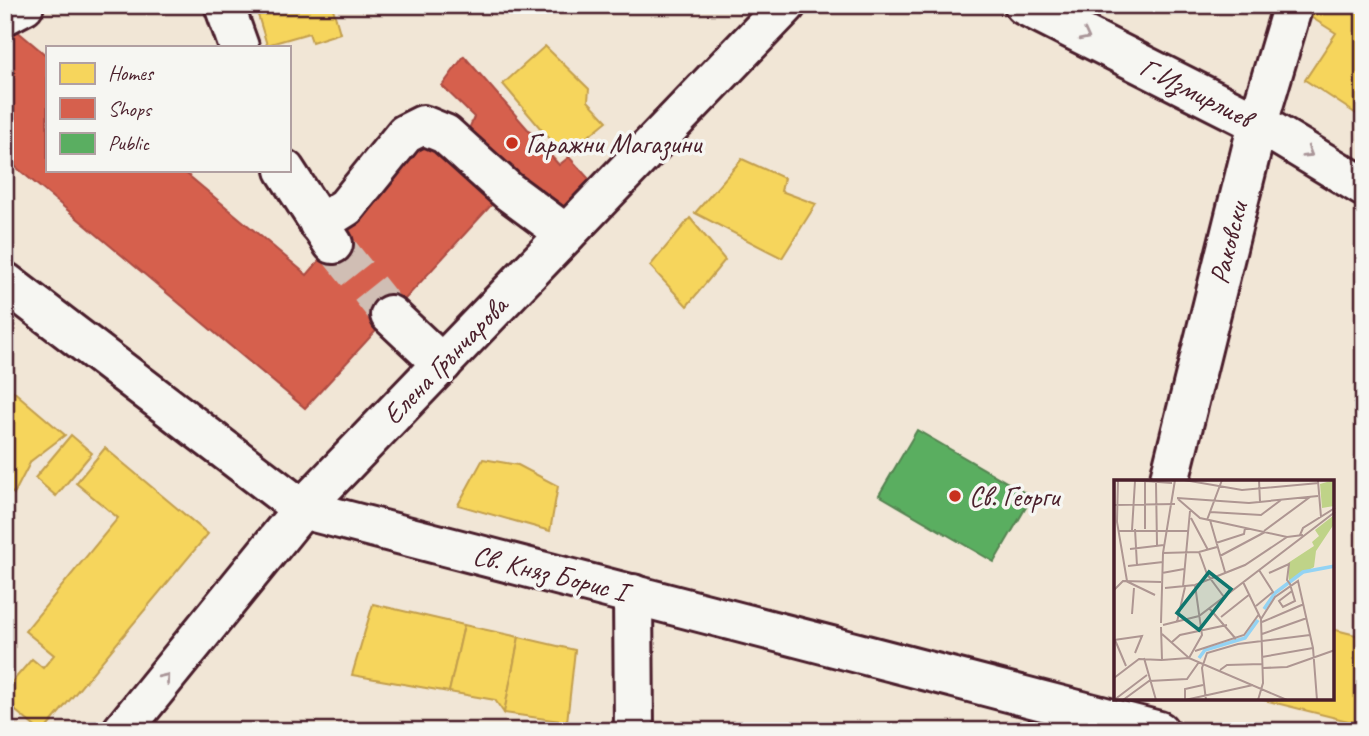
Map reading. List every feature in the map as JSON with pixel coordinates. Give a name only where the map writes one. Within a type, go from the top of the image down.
[{"type":"street","points":[[5,15],[24,5]]},
{"type":"street","points":[[224,5],[239,46]]},
{"type":"street","name":"Елена Грънчарова","points":[[122,731],[302,509],[786,5]]},
{"type":"street","name":"Г.Измирлиев","points":[[1024,5],[1258,123],[1364,187]]},
{"type":"street","name":"Раковски","points":[[1169,480],[1258,123],[1293,5]]},
{"type":"street","points":[[286,172],[326,234],[405,134],[424,125],[445,134],[508,191],[566,234]]},
{"type":"street","name":"Св. Княз Борис I","points":[[5,282],[302,509],[633,594],[1113,707],[1159,731]]},
{"type":"street","points":[[390,315],[442,364]]},
{"type":"street","points":[[633,594],[634,731]]},
{"type":"building: Homes","points":[[255,5],[332,5],[340,33],[312,42],[309,33],[267,45]]},
{"type":"building: Homes","points":[[1316,5],[1364,5],[1364,119],[1305,80],[1336,33],[1309,16]]},
{"type":"building: Homes","points":[[545,46],[589,89],[588,101],[607,121],[580,143],[557,148],[503,84]]},
{"type":"building: Homes","points":[[742,159],[784,178],[781,191],[816,204],[782,258],[695,213]]},
{"type":"building: Homes","points":[[690,218],[725,260],[687,306],[650,266]]},
{"type":"building: Homes","points":[[5,384],[65,435],[31,461],[14,494],[5,487]]},
{"type":"building: Homes","points":[[71,435],[92,453],[56,496],[35,478]]},
{"type":"building: Homes","points":[[105,448],[208,534],[44,731],[40,731],[5,702],[5,690],[32,659],[43,668],[54,655],[25,631],[118,518],[76,483]]},
{"type":"building: Homes","points":[[483,459],[518,465],[558,486],[550,531],[458,505]]},
{"type":"building: Homes","points":[[373,604],[464,625],[449,692],[352,675]]},
{"type":"building: Homes","points":[[464,625],[519,637],[504,713],[495,700],[449,692]]},
{"type":"building: Homes","points":[[1334,630],[1364,637],[1364,725],[1268,701],[1334,701]]},
{"type":"building: Homes","points":[[519,637],[575,650],[567,722],[504,713]]},
{"type":"building: Shops","points":[[16,30],[46,55],[46,172],[184,172],[307,275],[424,137],[495,201],[305,408],[5,158],[5,41]]},
{"type":"building: Shops","name":"Гаражни Магазини","points":[[464,56],[559,165],[569,157],[590,180],[560,214],[469,129],[474,117],[442,86]]},
{"type":"building: Public","name":"Св. Георги","points":[[917,430],[1032,497],[994,562],[879,495]]},
{"type":"tunnel","points":[[333,244],[390,315]]},
{"type":"place","name":"Гаражни Магазини","points":[[512,143]]},
{"type":"place","name":"Св. Георги","points":[[955,496]]}]
